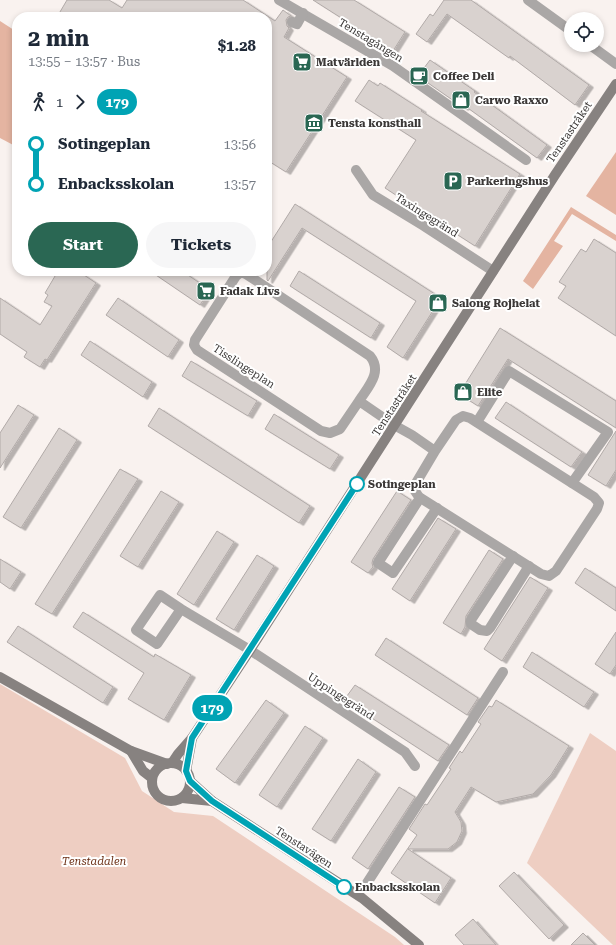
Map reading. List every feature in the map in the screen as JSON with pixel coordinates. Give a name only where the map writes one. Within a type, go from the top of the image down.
[{"type":"street","name":"Tenstagången","points":[[279,0],[393,66],[526,160]]},
{"type":"street","points":[[528,0],[564,26]]},
{"type":"street","points":[[292,22],[296,24],[303,13]]},
{"type":"street","points":[[600,52],[616,64]]},
{"type":"street","name":"Tenstastråket","points":[[170,763],[192,738],[250,650],[555,175],[616,84]]},
{"type":"street","name":"Taxingegränd","points":[[356,170],[373,195],[493,271]]},
{"type":"street","name":"Tisslingeplan","points":[[236,276],[195,340],[194,345],[197,350],[321,431],[330,433],[340,429],[375,375],[375,362],[370,356],[249,276]]},
{"type":"street","points":[[477,422],[508,371],[608,432],[572,483]]},
{"type":"street","points":[[359,401],[435,451]]},
{"type":"street","points":[[463,416],[470,418],[594,497],[598,503],[597,509],[556,571],[549,576],[541,574],[420,498],[415,491],[416,483],[435,451],[456,420],[463,416]]},
{"type":"street","points":[[420,498],[378,563],[386,569],[393,573],[437,508]]},
{"type":"street","points":[[513,556],[471,620],[471,624],[475,627],[480,630],[487,631],[490,628],[529,566]]},
{"type":"street","name":"Uppingegränd","points":[[181,609],[157,644],[136,630],[160,595],[250,650],[405,752],[415,766]]},
{"type":"street","points":[[367,883],[503,672]]},
{"type":"street","points":[[0,677],[131,751],[178,764],[188,776],[188,790],[182,798],[172,801],[161,798],[153,790],[152,778],[157,769],[170,763]]},
{"type":"street","name":"Tenstastråket","points":[[188,776],[192,738]]},
{"type":"street","points":[[131,751],[143,771],[152,778]]},
{"type":"street","name":"Tenstavägen","points":[[188,776],[212,801],[362,898],[419,945]]},
{"type":"street","name":"Tenstavägen","points":[[182,798],[212,801]]},
{"type":"green space","name":"Tenstadalen","points":[[0,684],[125,758],[142,791],[174,812],[213,816],[395,937],[404,945],[0,945]]},
{"type":"green space","points":[[590,733],[616,751],[616,945],[613,945],[527,863]]},
{"type":"shaded area","points":[[0,21],[12,29],[12,144],[0,138]]},
{"type":"shaded area","points":[[616,152],[616,215],[586,196]]},
{"type":"shaded area","points":[[571,207],[616,235],[616,241],[572,214],[554,241],[563,246],[533,289],[523,281]]},
{"type":"building","points":[[67,0],[109,0],[122,8],[127,0],[243,0],[261,12],[60,12]]},
{"type":"building","points":[[313,0],[354,0],[405,32],[393,51]]},
{"type":"building","points":[[444,0],[471,0],[589,85],[575,105],[510,56],[509,58],[447,14],[427,42],[416,34],[430,14],[433,16]]},
{"type":"building","points":[[283,10],[291,16],[286,20],[289,28],[284,37],[347,77],[286,172],[272,163],[272,19],[275,21]]},
{"type":"building","points":[[430,60],[475,91],[474,92],[547,145],[537,158],[465,106],[464,108],[418,76]]},
{"type":"building","name":"Parkeringshus","points":[[369,80],[378,86],[380,83],[520,174],[475,246],[385,188],[416,140],[355,101]]},
{"type":"building","points":[[295,204],[441,298],[403,358],[387,347],[416,301],[302,228],[272,275],[272,240]]},
{"type":"building","points":[[594,239],[616,253],[616,336],[558,298],[566,286],[559,282],[581,249],[586,252]]},
{"type":"building","points":[[299,271],[380,323],[371,338],[290,286]]},
{"type":"building","points":[[55,276],[86,276],[96,283],[47,360],[45,359],[40,367],[24,357],[27,352],[0,334],[0,298],[40,325],[52,306],[44,302],[48,295],[45,293]]},
{"type":"building","points":[[157,276],[189,276],[210,290],[200,305]]},
{"type":"building","points":[[267,276],[271,276],[268,281]]},
{"type":"building","points":[[118,298],[179,340],[168,357],[106,315]]},
{"type":"building","points":[[500,328],[616,401],[616,428],[508,359],[478,406],[459,394]]},
{"type":"building","points":[[90,341],[152,382],[143,397],[81,355]]},
{"type":"building","points":[[191,361],[257,401],[248,416],[182,376]]},
{"type":"building","points":[[506,402],[582,452],[571,467],[495,418]]},
{"type":"building","points":[[18,405],[34,415],[0,468],[0,433]]},
{"type":"building","points":[[159,408],[310,506],[299,523],[148,426]]},
{"type":"building","points":[[274,414],[339,455],[330,469],[265,429]]},
{"type":"building","points":[[59,428],[77,440],[21,528],[3,517]]},
{"type":"building","points":[[616,431],[616,470],[606,486],[588,475]]},
{"type":"building","points":[[120,469],[138,479],[52,614],[35,604]]},
{"type":"building","points":[[161,491],[179,502],[138,567],[120,556]]},
{"type":"building","points":[[397,491],[411,500],[373,559],[373,567],[368,573],[351,562]]},
{"type":"building","points":[[438,518],[456,529],[410,601],[392,589]]},
{"type":"building","points":[[217,531],[234,542],[194,605],[177,594]]},
{"type":"building","points":[[489,550],[503,559],[466,616],[465,627],[461,634],[443,623]]},
{"type":"building","points":[[257,555],[274,566],[234,630],[216,619]]},
{"type":"building","points":[[0,559],[21,572],[10,589],[0,582]]},
{"type":"building","points":[[585,568],[616,588],[616,611],[575,583]]},
{"type":"building","points":[[530,577],[548,588],[502,661],[484,649]]},
{"type":"building","points":[[83,612],[154,657],[155,654],[191,675],[164,720],[128,699],[144,673],[73,627]]},
{"type":"building","points":[[18,626],[113,687],[103,703],[7,642]]},
{"type":"building","points":[[616,632],[616,665],[610,674],[595,664]]},
{"type":"building","points":[[386,638],[478,698],[467,715],[375,655]]},
{"type":"building","points":[[532,652],[594,692],[584,707],[523,667]]},
{"type":"building","points":[[355,685],[449,745],[438,761],[344,700]]},
{"type":"building","points":[[266,700],[284,713],[235,783],[216,769]]},
{"type":"building","name":"Enbacksskolan","points":[[496,700],[569,746],[551,775],[533,794],[496,802],[471,787],[455,812],[461,822],[462,831],[457,842],[448,849],[408,849],[451,878],[435,903],[391,873],[417,835],[409,829],[425,804],[427,805],[451,769],[449,768],[460,751],[462,753],[481,724],[478,722],[489,706],[492,707]]},
{"type":"building","points":[[305,726],[323,738],[277,807],[259,795]]},
{"type":"building","points":[[358,759],[376,772],[331,841],[312,829]]},
{"type":"building","points":[[399,787],[415,797],[368,869],[352,858]]},
{"type":"building","points":[[514,872],[564,925],[549,939],[499,886]]},
{"type":"building","points":[[473,919],[496,945],[464,945],[455,935]]},
{"type":"building","points":[[583,933],[595,945],[571,945]]},
{"type":"bus line","name":"179","points":[[344,887],[212,801],[190,781],[186,771],[192,738],[357,484]]},
{"type":"place","name":"Matvärlden","points":[[302,62]]},
{"type":"place","name":"Coffee Deli","points":[[419,76]]},
{"type":"place","name":"Carwo Raxxo","points":[[461,100]]},
{"type":"place","name":"Tensta konsthall","points":[[314,123]]},
{"type":"place","name":"Parkeringshus","points":[[453,181]]},
{"type":"place","name":"Fadak Livs","points":[[206,291]]},
{"type":"place","name":"Salong Rojhelat","points":[[438,303]]},
{"type":"place","name":"Elite","points":[[463,392]]},
{"type":"place","name":"Sotingeplan","points":[[357,484]]},
{"type":"place","name":"Enbacksskolan","points":[[344,887]]}]
